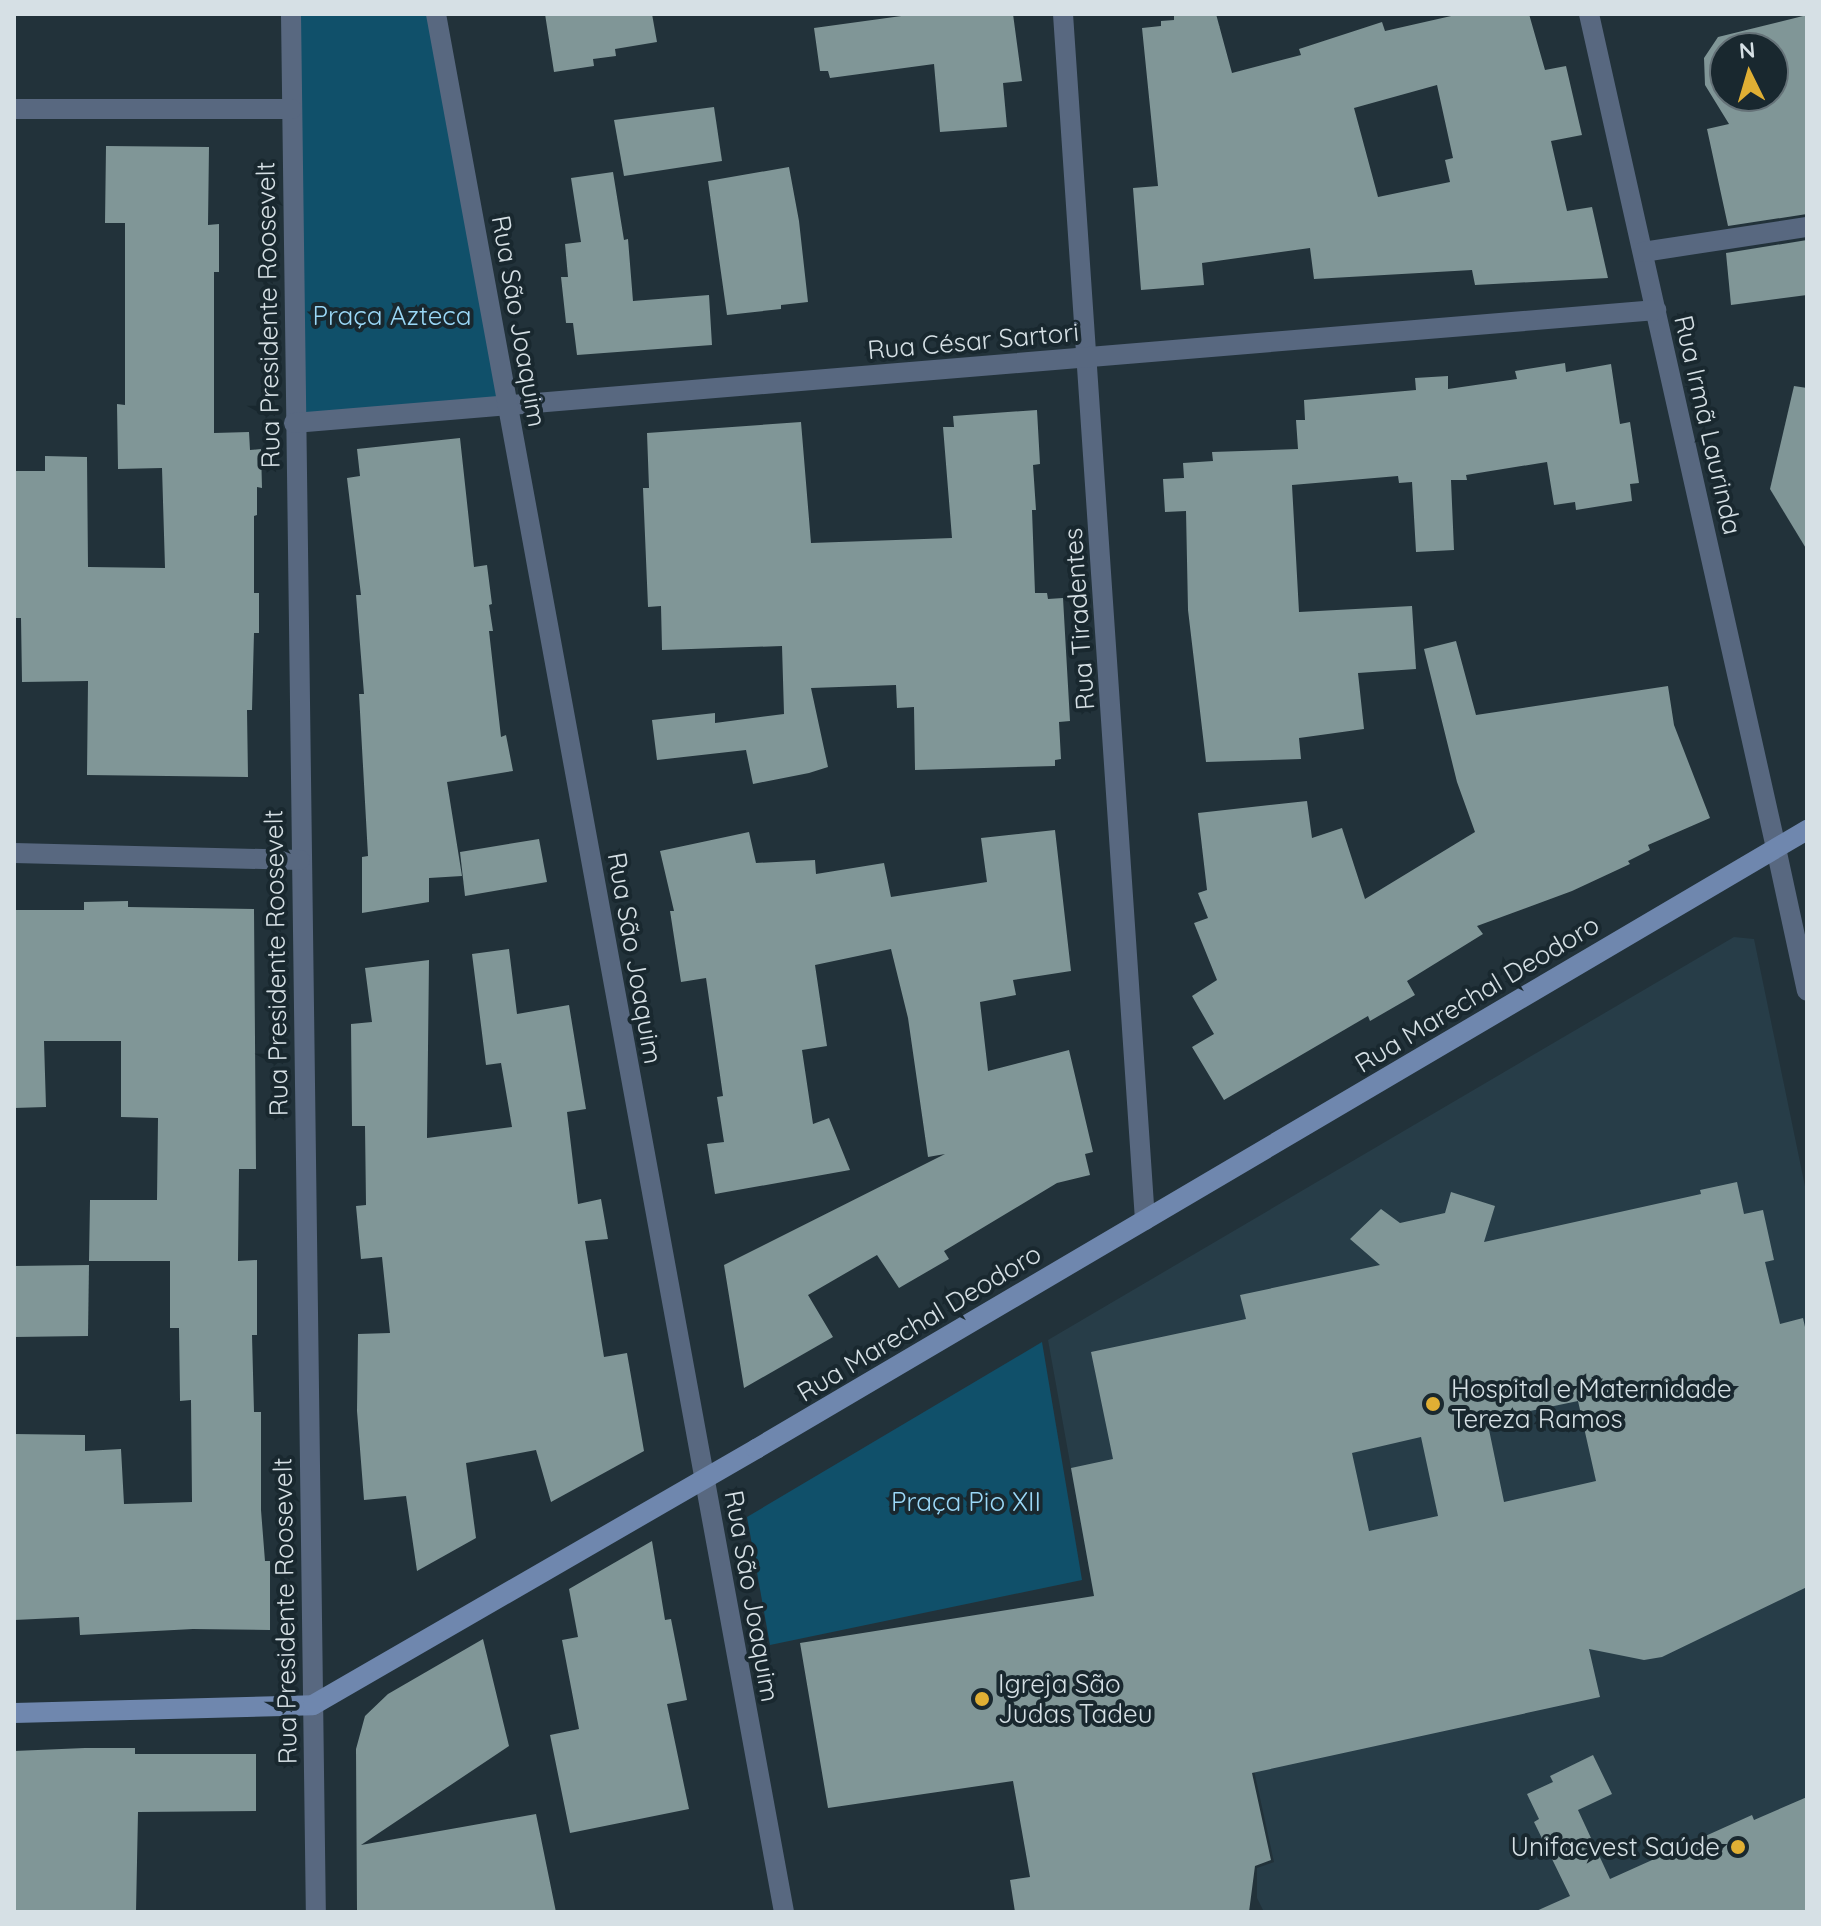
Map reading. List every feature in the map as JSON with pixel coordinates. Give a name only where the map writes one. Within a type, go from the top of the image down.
[{"type":"main road","name":"Rua Marechal Deodoro","points":[[14,1713],[313,1705],[704,1479],[1807,830]]},
{"type":"street","name":"Rua Presidente Roosevelt","points":[[291,14],[316,1912]]},
{"type":"street","name":"Rua São Joaquim","points":[[436,14],[784,1912]]},
{"type":"street","name":"Rua Tiradentes","points":[[1063,14],[1145,1220]]},
{"type":"street","name":"Rua Irmã Laurinda","points":[[1589,14],[1807,991]]},
{"type":"street","points":[[14,109],[292,109]]},
{"type":"street","points":[[1643,252],[1807,227]]},
{"type":"street","name":"Rua César Sartori","points":[[294,423],[1656,310]]},
{"type":"street","points":[[14,853],[300,860]]},
{"type":"shaded area","name":"Hospital e Maternidade Tereza Ramos","points":[[1734,937],[1754,939],[1807,1196],[1807,1912],[1264,1912],[1257,1898],[1257,1868],[1274,1862],[1231,1665],[1092,1585],[1048,1340]]},
{"type":"green space","name":"Praça Azteca","points":[[291,14],[436,14],[508,406],[294,423]]},
{"type":"green space","name":"Praça Pio XII","points":[[1042,1342],[1082,1580],[770,1645],[747,1517]]},
{"type":"building","points":[[545,14],[652,14],[657,42],[615,49],[616,56],[593,59],[594,66],[554,72]]},
{"type":"building","points":[[916,14],[1013,14],[1022,81],[1003,83],[1007,127],[940,132],[934,64],[830,78],[828,71],[820,71],[814,28]]},
{"type":"building","points":[[1174,14],[1216,14],[1232,73],[1301,55],[1299,49],[1382,22],[1385,31],[1460,14],[1529,14],[1545,70],[1566,66],[1582,135],[1551,141],[1567,211],[1592,207],[1608,278],[1475,285],[1472,270],[1314,279],[1310,248],[1202,263],[1204,285],[1141,290],[1133,188],[1158,186],[1142,28],[1161,26],[1161,21],[1174,20]],"holes":[[[1437,85],[1453,158],[1445,160],[1450,182],[1378,197],[1354,108]]]},
{"type":"building","points":[[1807,15],[1807,214],[1728,226],[1707,129],[1729,124],[1722,112],[1789,112],[1789,32],[1738,32]]},
{"type":"building","points":[[1709,50],[1709,92],[1705,85],[1704,58]]},
{"type":"building","points":[[714,107],[722,161],[624,176],[614,120]]},
{"type":"building","points":[[106,146],[209,147],[208,225],[219,224],[219,272],[214,272],[214,433],[249,432],[250,450],[261,449],[262,488],[257,487],[257,515],[254,516],[254,593],[259,593],[259,633],[254,633],[252,710],[247,710],[248,777],[87,775],[88,681],[22,682],[21,618],[14,618],[14,471],[45,471],[45,456],[87,457],[88,567],[165,568],[162,468],[118,469],[117,404],[125,405],[125,223],[105,223]]},
{"type":"building","points":[[789,167],[808,302],[781,305],[781,309],[727,315],[708,181]]},
{"type":"building","points":[[613,172],[624,240],[628,239],[633,301],[709,295],[712,345],[577,355],[573,323],[566,323],[561,277],[568,277],[565,244],[581,242],[571,178]]},
{"type":"building","points":[[1807,240],[1807,295],[1731,305],[1726,253]]},
{"type":"building","points":[[1565,363],[1566,372],[1611,364],[1620,424],[1630,422],[1639,483],[1630,484],[1632,501],[1576,510],[1575,502],[1554,505],[1547,462],[1466,475],[1467,480],[1451,480],[1454,550],[1416,552],[1412,482],[1399,483],[1398,476],[1292,485],[1299,612],[1412,606],[1416,669],[1358,673],[1364,729],[1299,738],[1301,759],[1206,762],[1188,610],[1186,511],[1165,512],[1163,479],[1184,478],[1183,463],[1213,461],[1212,452],[1298,449],[1296,420],[1305,420],[1304,400],[1416,390],[1415,378],[1448,376],[1448,389],[1517,379],[1515,371]]},
{"type":"building","points":[[1794,386],[1807,388],[1807,550],[1770,489]]},
{"type":"building","points":[[1037,410],[1040,464],[1033,465],[1036,510],[1032,510],[1035,593],[1047,593],[1048,599],[1063,598],[1070,721],[1059,722],[1061,759],[1055,760],[1055,766],[915,770],[914,707],[897,708],[896,685],[811,688],[828,767],[809,773],[753,784],[746,750],[657,760],[652,720],[715,713],[715,723],[784,714],[782,646],[662,650],[661,606],[648,607],[643,488],[649,488],[647,433],[801,422],[811,543],[952,538],[943,427],[954,427],[953,416]]},
{"type":"building","points":[[460,438],[474,567],[487,565],[493,631],[489,631],[501,737],[506,735],[513,771],[447,782],[462,876],[429,878],[429,902],[362,913],[362,857],[368,856],[359,694],[364,694],[356,595],[361,595],[347,478],[360,476],[357,449]]},
{"type":"building","points":[[1456,641],[1476,715],[1668,686],[1674,725],[1710,818],[1648,845],[1650,850],[1628,861],[1630,864],[1572,891],[1477,926],[1483,934],[1407,981],[1415,995],[1370,1021],[1368,1016],[1224,1100],[1192,1047],[1214,1034],[1192,996],[1217,980],[1194,923],[1208,918],[1198,893],[1207,890],[1198,813],[1307,801],[1312,838],[1342,828],[1365,899],[1475,832],[1457,782],[1424,649]]},
{"type":"building","points":[[1055,830],[1071,971],[1013,980],[1016,995],[980,1002],[988,1071],[1069,1050],[1093,1152],[1085,1154],[1090,1175],[1057,1183],[944,1251],[949,1259],[899,1288],[877,1255],[808,1295],[833,1337],[744,1388],[724,1265],[945,1154],[928,1157],[908,1018],[891,949],[815,965],[827,1046],[802,1050],[813,1124],[829,1118],[850,1170],[715,1194],[707,1144],[724,1142],[717,1097],[723,1096],[706,978],[681,982],[670,911],[674,911],[660,851],[749,832],[756,863],[815,860],[816,874],[884,863],[891,897],[987,882],[981,838]]},
{"type":"building","points":[[539,839],[547,882],[465,896],[460,852]]},
{"type":"building","points":[[128,901],[128,907],[254,909],[256,1169],[239,1169],[238,1261],[257,1260],[257,1335],[252,1335],[254,1412],[261,1412],[261,1510],[265,1561],[270,1561],[270,1630],[193,1629],[80,1635],[79,1617],[14,1620],[14,1434],[85,1435],[85,1451],[121,1449],[124,1504],[192,1502],[191,1400],[180,1401],[179,1328],[170,1328],[170,1261],[89,1261],[90,1200],[157,1200],[158,1118],[121,1117],[121,1041],[44,1041],[46,1107],[14,1108],[14,910],[84,910],[84,902]]},
{"type":"building","points":[[509,949],[517,1014],[569,1005],[586,1109],[567,1112],[578,1204],[601,1199],[608,1239],[585,1241],[604,1357],[627,1353],[644,1451],[551,1502],[536,1450],[466,1463],[476,1538],[417,1571],[406,1496],[364,1500],[357,1411],[358,1334],[390,1333],[382,1257],[361,1259],[356,1206],[366,1205],[365,1126],[352,1126],[351,1024],[372,1022],[365,968],[429,960],[427,1138],[512,1127],[501,1063],[486,1065],[472,954]]},
{"type":"building","points":[[1737,1182],[1744,1214],[1763,1210],[1774,1260],[1765,1262],[1780,1324],[1803,1318],[1807,1336],[1807,1587],[1662,1657],[1644,1660],[1589,1649],[1600,1697],[1252,1773],[1271,1860],[1255,1866],[1249,1912],[1015,1912],[1010,1880],[1030,1877],[1013,1781],[828,1808],[800,1643],[1094,1596],[1071,1468],[1113,1459],[1091,1352],[1246,1319],[1240,1295],[1380,1265],[1350,1239],[1381,1209],[1400,1223],[1445,1213],[1451,1192],[1495,1206],[1484,1242],[1701,1194],[1700,1190]],"holes":[[[1578,1401],[1596,1481],[1504,1502],[1487,1420]],[[1421,1437],[1438,1516],[1369,1531],[1352,1453]]]},
{"type":"building","points":[[89,1265],[88,1336],[14,1337],[14,1266]]},
{"type":"building","points":[[652,1541],[665,1620],[671,1619],[687,1700],[667,1704],[689,1809],[570,1833],[550,1735],[579,1729],[562,1640],[578,1637],[569,1589]]},
{"type":"building","points":[[483,1639],[509,1746],[361,1845],[536,1814],[556,1912],[357,1912],[356,1749],[365,1716],[388,1694]]},
{"type":"building","points":[[135,1748],[135,1754],[256,1754],[256,1811],[138,1812],[136,1912],[14,1912],[14,1751]]},
{"type":"building","name":"Unifacvest Saúde","points":[[1593,1755],[1612,1794],[1578,1810],[1610,1879],[1752,1815],[1754,1820],[1807,1797],[1807,1912],[1534,1912],[1570,1896],[1534,1822],[1539,1819],[1527,1794],[1553,1782],[1550,1776]]},
{"type":"place","name":"Hospital e Maternidade Tereza Ramos","points":[[1433,1404]]},
{"type":"place","name":"Igreja São Judas Tadeu","points":[[982,1699]]},
{"type":"place","name":"Unifacvest Saúde","points":[[1738,1847]]}]
